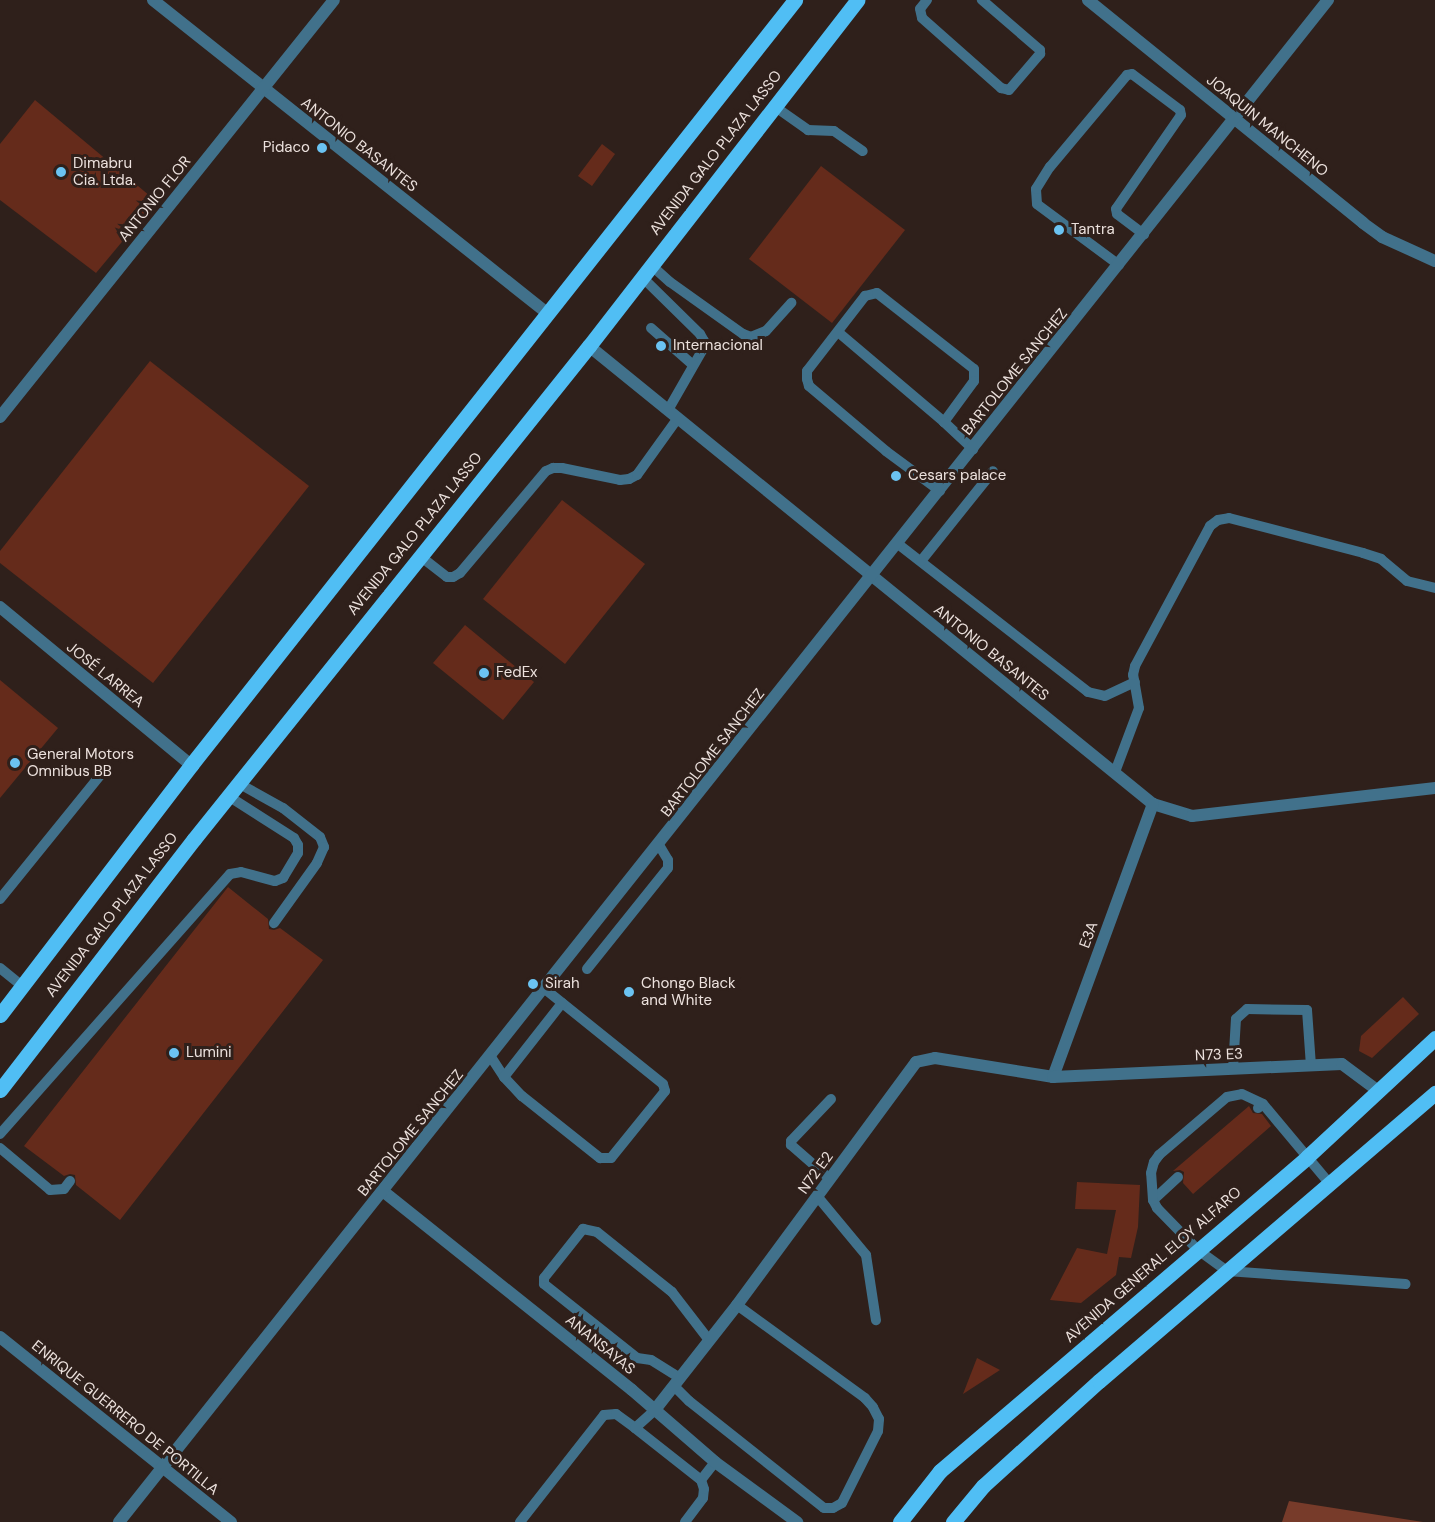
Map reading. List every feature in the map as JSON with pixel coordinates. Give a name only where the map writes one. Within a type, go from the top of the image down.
[{"type":"main road","name":"AVENIDA GALO PLAZA LASSO","points":[[0,1015],[191,765],[795,0]]},
{"type":"main road","name":"AVENIDA GALO PLAZA LASSO","points":[[0,1090],[238,783],[588,346],[857,0]]},
{"type":"main road","name":"AVENIDA GENERAL ELOY ALFARO","points":[[900,1522],[940,1471],[1307,1156],[1435,1038]]},
{"type":"main road","points":[[953,1522],[991,1479],[1227,1271],[1435,1093]]},
{"type":"street","name":"ANTONIO BASANTES","points":[[153,0],[547,313]]},
{"type":"street","name":"ANTONIO FLOR","points":[[0,417],[334,0]]},
{"type":"street","name":"JOAQUIN MANCHENO","points":[[1088,0],[1363,223],[1382,237],[1435,261]]},
{"type":"street","name":"BARTOLOME SANCHEZ","points":[[119,1522],[384,1192],[1328,0]]},
{"type":"street","name":"ANTONIO BASANTES","points":[[588,346],[1153,804],[1192,816],[1435,788]]},
{"type":"street","name":"JOSÉ LARREA","points":[[0,607],[191,765]]},
{"type":"street","name":"E3A","points":[[1053,1077],[1153,804]]},
{"type":"street","name":"N72 E2","points":[[654,1411],[737,1305],[916,1062],[935,1058],[1053,1077]]},
{"type":"street","name":"N73 E3","points":[[1053,1077],[1342,1064],[1377,1090]]},
{"type":"street","name":"ANANSAYAS","points":[[384,1192],[632,1390],[716,1462],[797,1522]]},
{"type":"street","name":"ENRIQUE GUERRERO DE PORTILLA","points":[[0,1337],[231,1522]]},
{"type":"lane","points":[[927,0],[920,9],[922,18],[1001,88],[1009,90],[1040,54],[1040,50],[982,0]]},
{"type":"lane","points":[[1119,266],[1037,204],[1036,189],[1050,167],[1127,75],[1137,76],[1180,110],[1181,115],[1116,209],[1117,214],[1144,234]]},
{"type":"lane","points":[[774,106],[808,130],[834,131],[863,151]]},
{"type":"lane","points":[[647,271],[751,337],[766,331],[791,303]]},
{"type":"lane","points":[[647,271],[700,334],[703,349],[668,410]]},
{"type":"lane","points":[[940,491],[886,451],[809,386],[807,371],[865,296],[877,293],[974,369],[974,381],[944,422]]},
{"type":"lane","points":[[651,328],[693,365]]},
{"type":"lane","points":[[838,332],[973,449]]},
{"type":"lane","points":[[420,556],[447,577],[453,578],[460,573],[546,471],[562,468],[620,480],[629,479],[637,475],[678,418]]},
{"type":"lane","points":[[921,561],[993,471]]},
{"type":"lane","points":[[1115,772],[1139,708],[1135,666],[1210,526],[1218,520],[1229,518],[1372,556],[1380,559],[1407,580],[1435,588]]},
{"type":"lane","points":[[898,544],[1088,692],[1105,696],[1135,682]]},
{"type":"lane","points":[[0,899],[102,772]]},
{"type":"lane","points":[[238,783],[283,808],[320,837],[324,847],[316,863],[273,923]]},
{"type":"lane","points":[[0,1134],[230,874],[241,872],[275,881],[283,878],[298,853],[298,845],[294,838],[228,796]]},
{"type":"lane","points":[[587,969],[668,868],[668,860],[659,845]]},
{"type":"lane","points":[[0,968],[22,986]]},
{"type":"lane","points":[[491,1057],[504,1077],[522,1096],[600,1158],[611,1158],[665,1091],[663,1084],[545,989]]},
{"type":"lane","points":[[504,1077],[562,1003]]},
{"type":"lane","points":[[1233,1069],[1236,1019],[1247,1009],[1307,1010],[1311,1066]]},
{"type":"lane","points":[[1330,1184],[1261,1106],[1242,1094],[1227,1097],[1159,1155],[1151,1173],[1153,1200],[1157,1208],[1198,1250],[1227,1271],[1406,1284]]},
{"type":"lane","points":[[830,1179],[791,1146],[791,1141],[831,1099]]},
{"type":"lane","points":[[0,1148],[50,1190],[64,1189],[70,1181]]},
{"type":"lane","points":[[1153,1200],[1178,1177]]},
{"type":"lane","points":[[817,1196],[866,1255],[876,1320]]},
{"type":"lane","points":[[709,1340],[672,1292],[597,1232],[583,1229],[544,1278],[544,1284],[637,1358],[651,1360],[677,1382],[689,1401],[824,1508],[833,1508],[842,1503],[878,1431],[879,1419],[873,1407],[865,1398],[737,1305]]},
{"type":"lane","points":[[635,1428],[654,1411]]},
{"type":"lane","points":[[520,1522],[604,1415],[616,1414],[701,1480],[704,1489],[703,1498],[685,1522]]},
{"type":"lane","points":[[701,1480],[716,1462]]},
{"type":"shaded area","points":[[1289,1501],[1423,1522],[1282,1522]]},
{"type":"building","name":"Dimabru Cia. Ltda.","points":[[35,100],[156,201],[96,273],[0,200],[0,144]]},
{"type":"building","points":[[602,144],[615,154],[592,186],[578,176]]},
{"type":"building","points":[[821,166],[905,230],[832,323],[749,259]]},
{"type":"building","points":[[150,361],[309,486],[153,683],[0,563],[0,551]]},
{"type":"building","points":[[562,500],[645,564],[565,664],[483,599]]},
{"type":"building","name":"FedEx","points":[[465,625],[534,682],[503,720],[433,663]]},
{"type":"building","name":"General Motors Omnibus BB","points":[[0,680],[58,728],[0,798]]},
{"type":"building","name":"Lumini","points":[[228,887],[268,919],[269,929],[280,928],[323,960],[120,1220],[76,1185],[75,1175],[64,1176],[24,1146]]},
{"type":"building","points":[[1403,997],[1419,1014],[1372,1058],[1359,1051],[1361,1036]]},
{"type":"building","points":[[1249,1106],[1253,1113],[1262,1114],[1271,1126],[1193,1194],[1183,1183],[1184,1172],[1173,1171]]},
{"type":"building","points":[[1077,1182],[1140,1185],[1138,1227],[1131,1258],[1119,1257],[1116,1275],[1081,1303],[1050,1300],[1077,1248],[1107,1254],[1116,1210],[1075,1209]]},
{"type":"building","points":[[977,1358],[1000,1370],[963,1394]]},
{"type":"place","name":"Pidaco","points":[[322,148]]},
{"type":"place","name":"Dimabru Cia. Ltda.","points":[[61,172]]},
{"type":"place","name":"Tantra","points":[[1059,230]]},
{"type":"place","name":"Internacional","points":[[661,346]]},
{"type":"place","name":"Cesars palace","points":[[896,476]]},
{"type":"place","name":"FedEx","points":[[484,673]]},
{"type":"place","name":"General Motors Omnibus BB","points":[[15,763]]},
{"type":"place","name":"Sirah","points":[[533,984]]},
{"type":"place","name":"Chongo Black and White","points":[[629,992]]},
{"type":"place","name":"Lumini","points":[[174,1053]]}]
